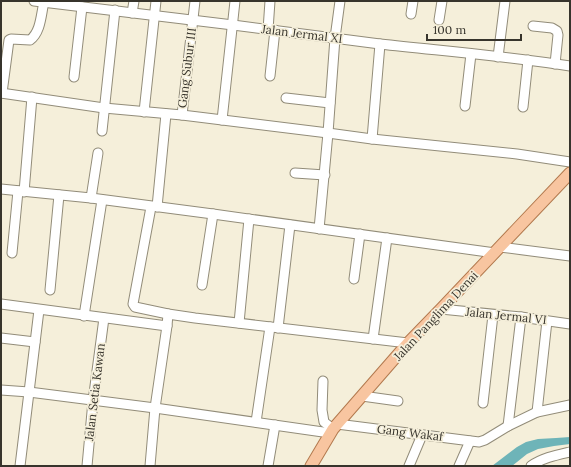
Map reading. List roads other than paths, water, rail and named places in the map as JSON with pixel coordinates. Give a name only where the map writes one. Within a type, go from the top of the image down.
[{"type":"main road","name":"Jalan Panglima Denai","points":[[311,466],[334,429],[408,343],[570,173]]},
{"type":"street","name":"Jalan Jermal XI","points":[[34,1],[114,7],[154,16],[570,66]]},
{"type":"street","points":[[132,12],[134,1]]},
{"type":"street","points":[[144,112],[156,1]]},
{"type":"street","name":"Gang Subur III","points":[[182,115],[195,1]]},
{"type":"street","points":[[222,120],[235,1]]},
{"type":"street","points":[[270,1],[272,30],[270,76]]},
{"type":"street","points":[[319,229],[335,38],[340,1]]},
{"type":"street","points":[[411,14],[412,1]]},
{"type":"street","points":[[439,20],[442,1]]},
{"type":"street","points":[[498,57],[505,1]]},
{"type":"street","points":[[44,2],[38,27],[34,36],[30,40],[9,40],[1,93],[104,108],[182,115],[328,132],[372,139],[517,154],[570,162]]},
{"type":"street","points":[[74,76],[85,5]]},
{"type":"street","points":[[102,131],[114,7]]},
{"type":"street","points":[[533,26],[554,29],[557,32],[555,64]]},
{"type":"street","points":[[372,139],[380,44]]},
{"type":"street","points":[[465,106],[471,54]]},
{"type":"street","points":[[523,107],[528,60]]},
{"type":"street","points":[[12,253],[32,97]]},
{"type":"street","points":[[286,98],[330,103]]},
{"type":"street","points":[[166,114],[154,207],[133,304],[135,307],[168,314],[408,343]]},
{"type":"street","points":[[91,198],[98,153]]},
{"type":"street","points":[[295,173],[324,175]]},
{"type":"street","points":[[1,189],[91,198],[387,238],[570,256]]},
{"type":"street","points":[[50,290],[59,195]]},
{"type":"street","points":[[84,316],[102,200]]},
{"type":"street","points":[[202,285],[213,214]]},
{"type":"street","points":[[239,323],[249,219]]},
{"type":"street","points":[[256,422],[274,327],[290,225]]},
{"type":"street","points":[[354,279],[360,234]]},
{"type":"street","points":[[373,339],[387,238]]},
{"type":"street","points":[[1,304],[166,326]]},
{"type":"street","points":[[20,466],[39,310]]},
{"type":"street","name":"Jalan Jermal VI","points":[[441,310],[548,320],[570,324]]},
{"type":"street","points":[[150,466],[155,408],[168,314]]},
{"type":"street","points":[[483,402],[493,315]]},
{"type":"street","name":"Jalan Setia Kawan","points":[[87,466],[93,401],[104,318]]},
{"type":"street","points":[[508,426],[521,318]]},
{"type":"street","points":[[537,412],[548,320]]},
{"type":"street","points":[[1,338],[35,342]]},
{"type":"street","points":[[323,381],[322,410],[324,422],[334,429]]},
{"type":"street","name":"Gang Wakaf","points":[[1,390],[29,392],[155,408],[275,425],[422,435],[470,441],[482,441],[508,426]]},
{"type":"street","points":[[362,396],[398,401]]},
{"type":"street","points":[[508,426],[537,412],[570,403]]},
{"type":"street","points":[[268,466],[275,425]]},
{"type":"street","points":[[409,466],[422,435]]},
{"type":"street","points":[[460,466],[470,441]]},
{"type":"street","points":[[531,466],[552,456],[570,452]]},
{"type":"water","points":[[570,437],[570,444],[538,449],[527,454],[512,466],[492,466],[526,442],[538,439]]}]
